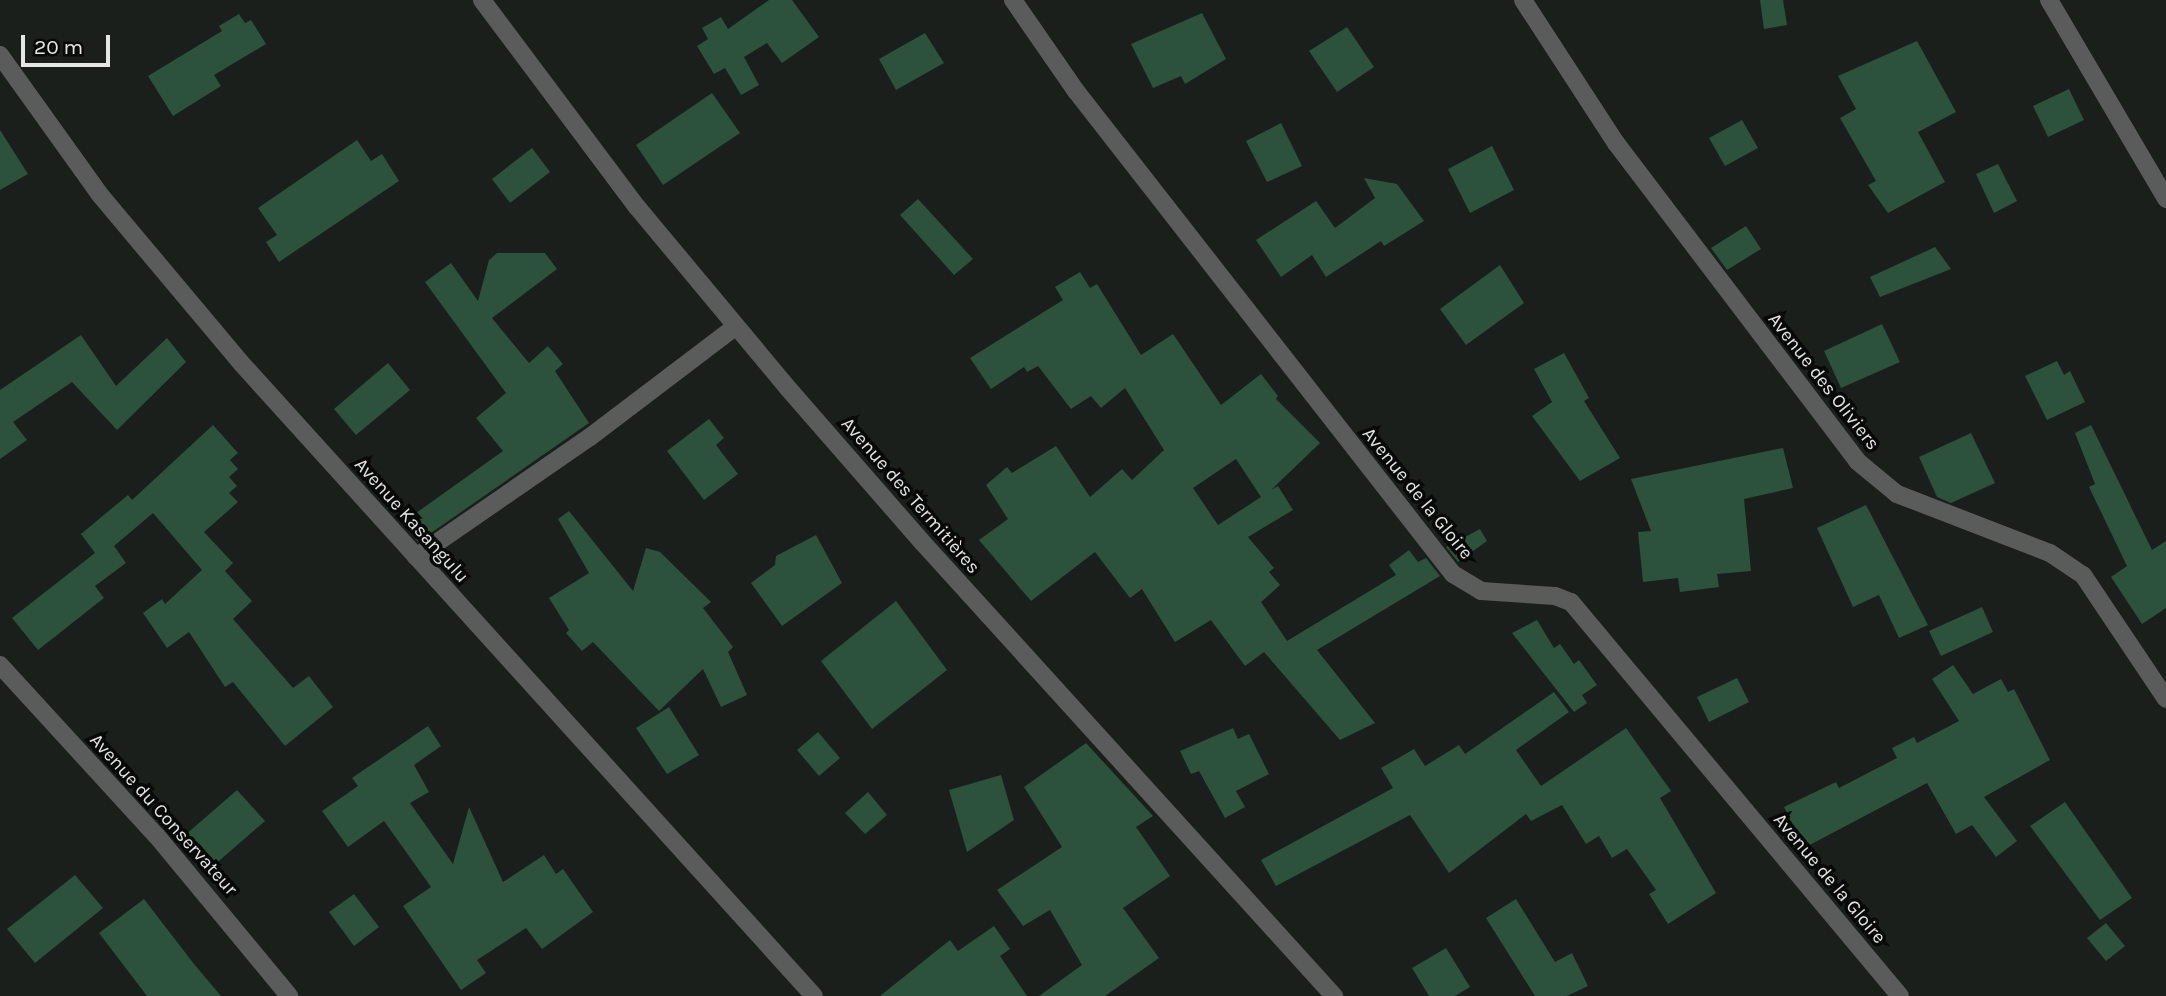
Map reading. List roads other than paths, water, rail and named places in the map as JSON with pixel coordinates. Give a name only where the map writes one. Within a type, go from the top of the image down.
[{"type":"street","name":"Avenue des Termitières","points":[[482,0],[637,207],[736,326],[923,544],[1334,996]]},
{"type":"street","name":"Avenue de la Gloire","points":[[1013,0],[1076,91],[1452,574],[1480,591],[1555,596],[1571,602],[1900,996]]},
{"type":"street","name":"Avenue des Oliviers","points":[[1522,0],[1624,154],[1857,461],[1897,494],[2050,553],[2083,575],[2166,699]]},
{"type":"street","points":[[2049,0],[2166,199]]},
{"type":"street","name":"Avenue Kasangulu","points":[[0,55],[101,196],[242,364],[814,996]]},
{"type":"street","points":[[416,558],[590,437],[736,326]]},
{"type":"street","name":"Avenue du Conservateur","points":[[0,665],[156,835],[289,996]]}]
